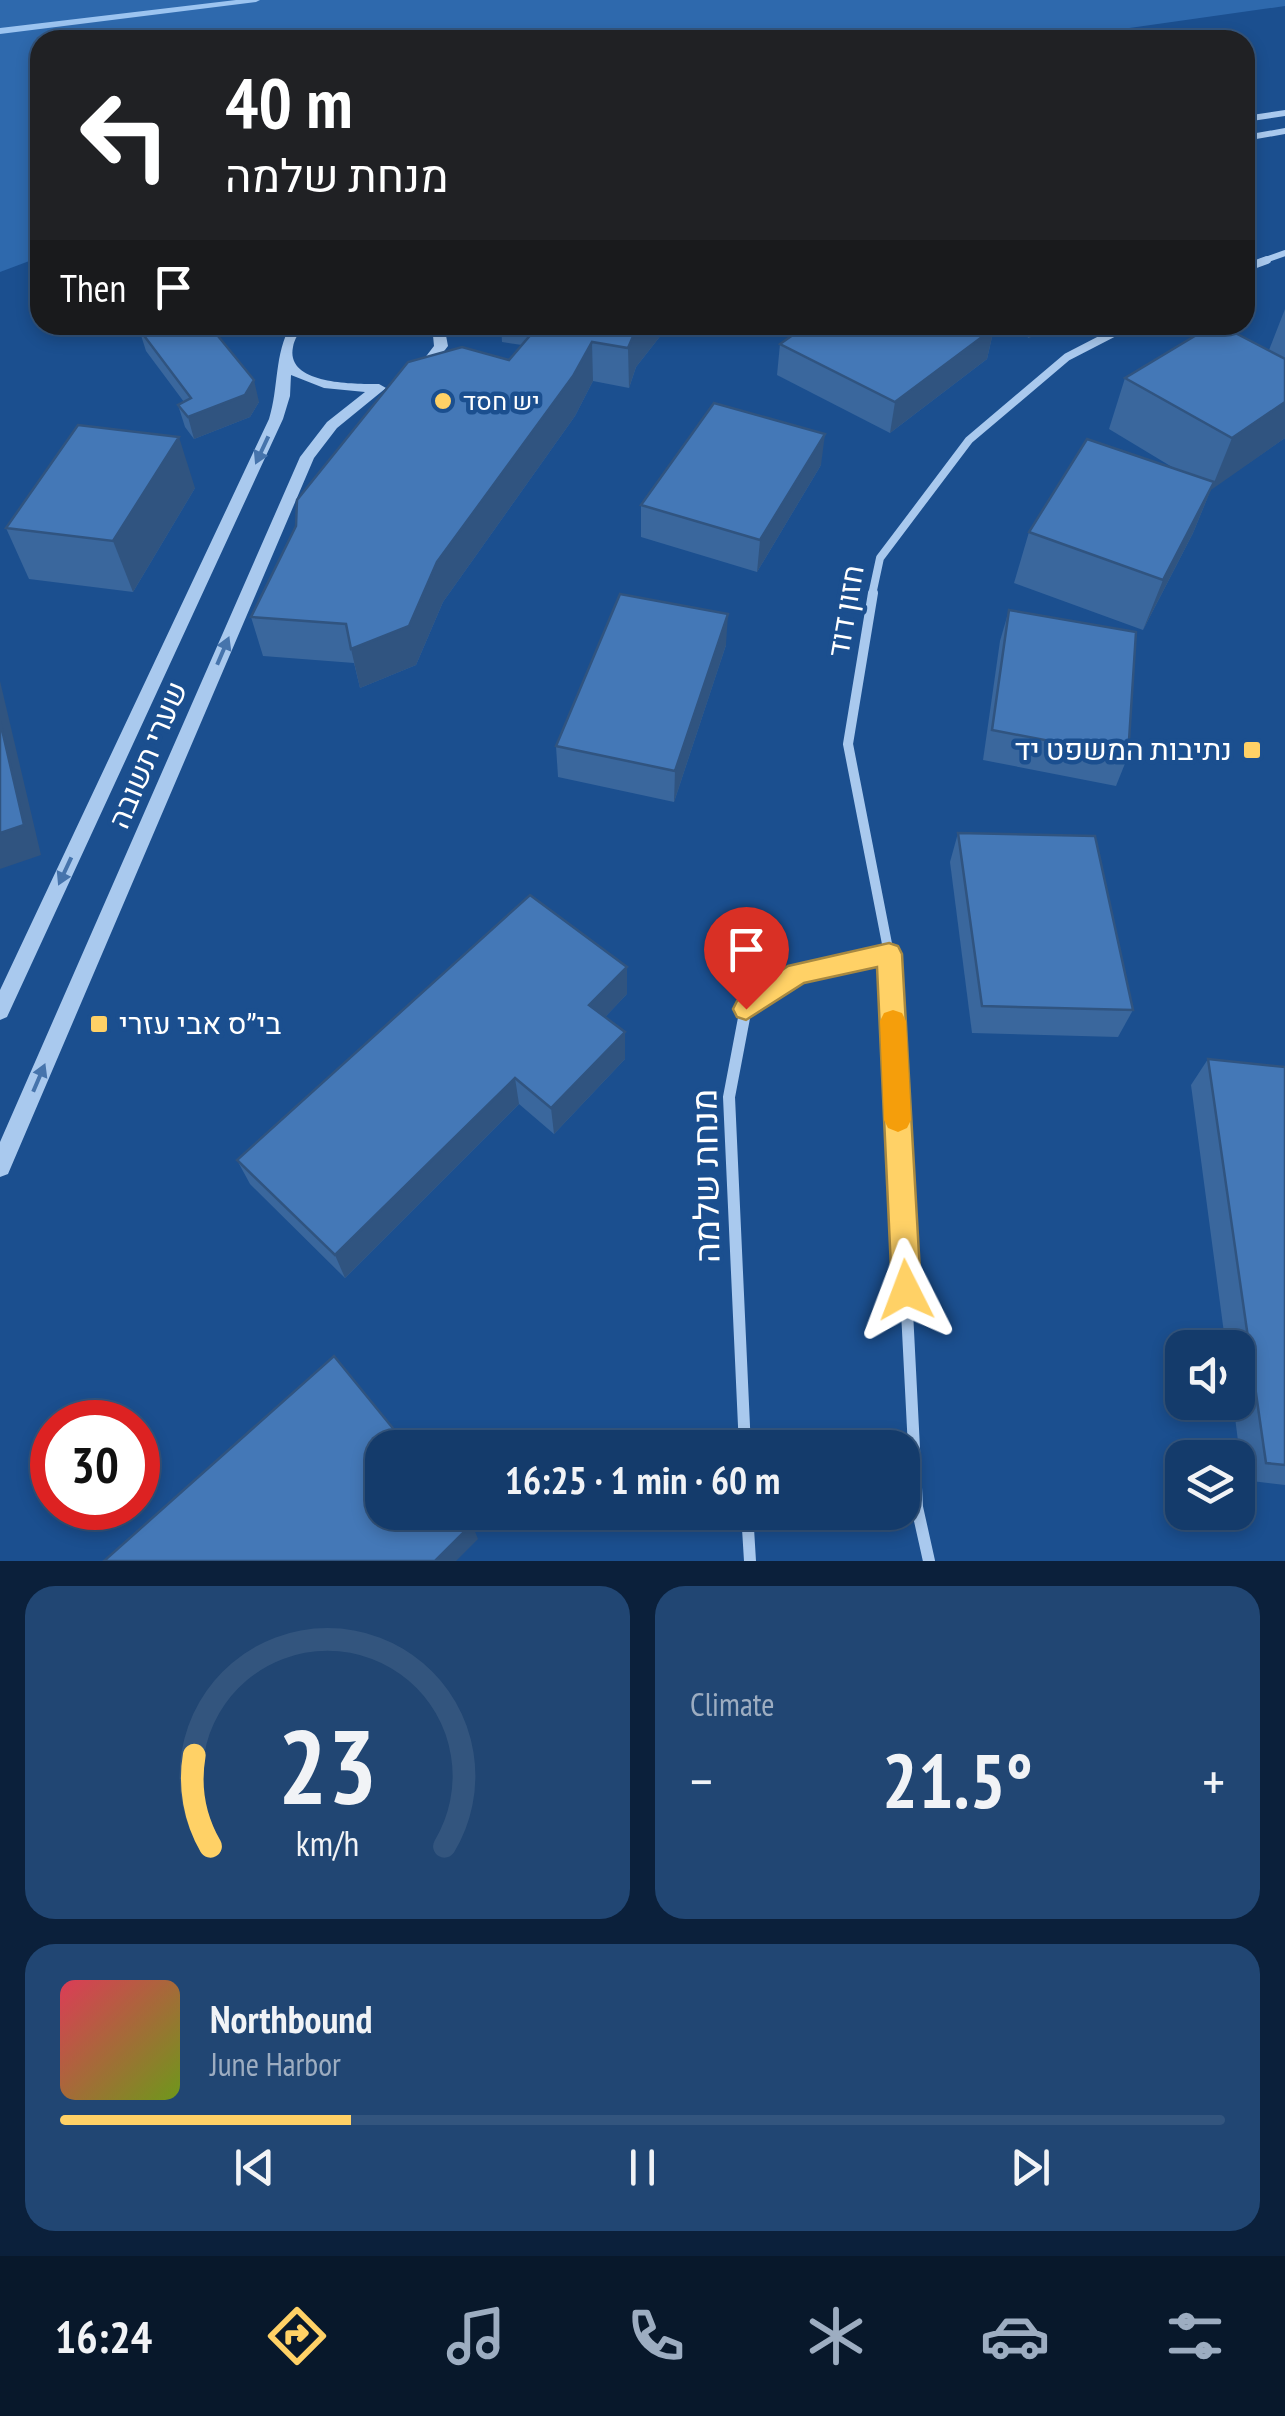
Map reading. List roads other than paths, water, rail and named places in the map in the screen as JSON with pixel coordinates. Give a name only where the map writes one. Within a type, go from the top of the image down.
[{"type":"street","points":[[1255,116],[1285,112]]},
{"type":"street","points":[[1255,136],[1285,132]]},
{"type":"street","points":[[1255,264],[1285,253]]},
{"type":"street","name":"שערי תשובה","points":[[0,1011],[276,419],[289,335]]},
{"type":"street","name":"שערי תשובה","points":[[0,1167],[307,458],[332,425],[393,383],[430,364],[442,346],[441,335]]},
{"type":"street","name":"חזון דוד","points":[[889,954],[848,744],[880,558],[969,440],[1067,357],[1109,335]]},
{"type":"street","points":[[285,356],[295,372],[317,384],[346,390],[393,383]]},
{"type":"street","points":[[889,954],[917,1506],[929,1561]]},
{"type":"street","name":"מנחת שלמה","points":[[743,1430],[729,1097],[746,1009],[797,973],[889,954]]},
{"type":"street","points":[[749,1530],[750,1561]]},
{"type":"waterway","points":[[0,31],[256,0]]},
{"type":"place","name":"יש חסד","points":[[443,401]]},
{"type":"place","name":"נתיבות המשפט יד","points":[[1252,750]]},
{"type":"place","name":"בי״ס אבי עזרי","points":[[99,1024]]}]
